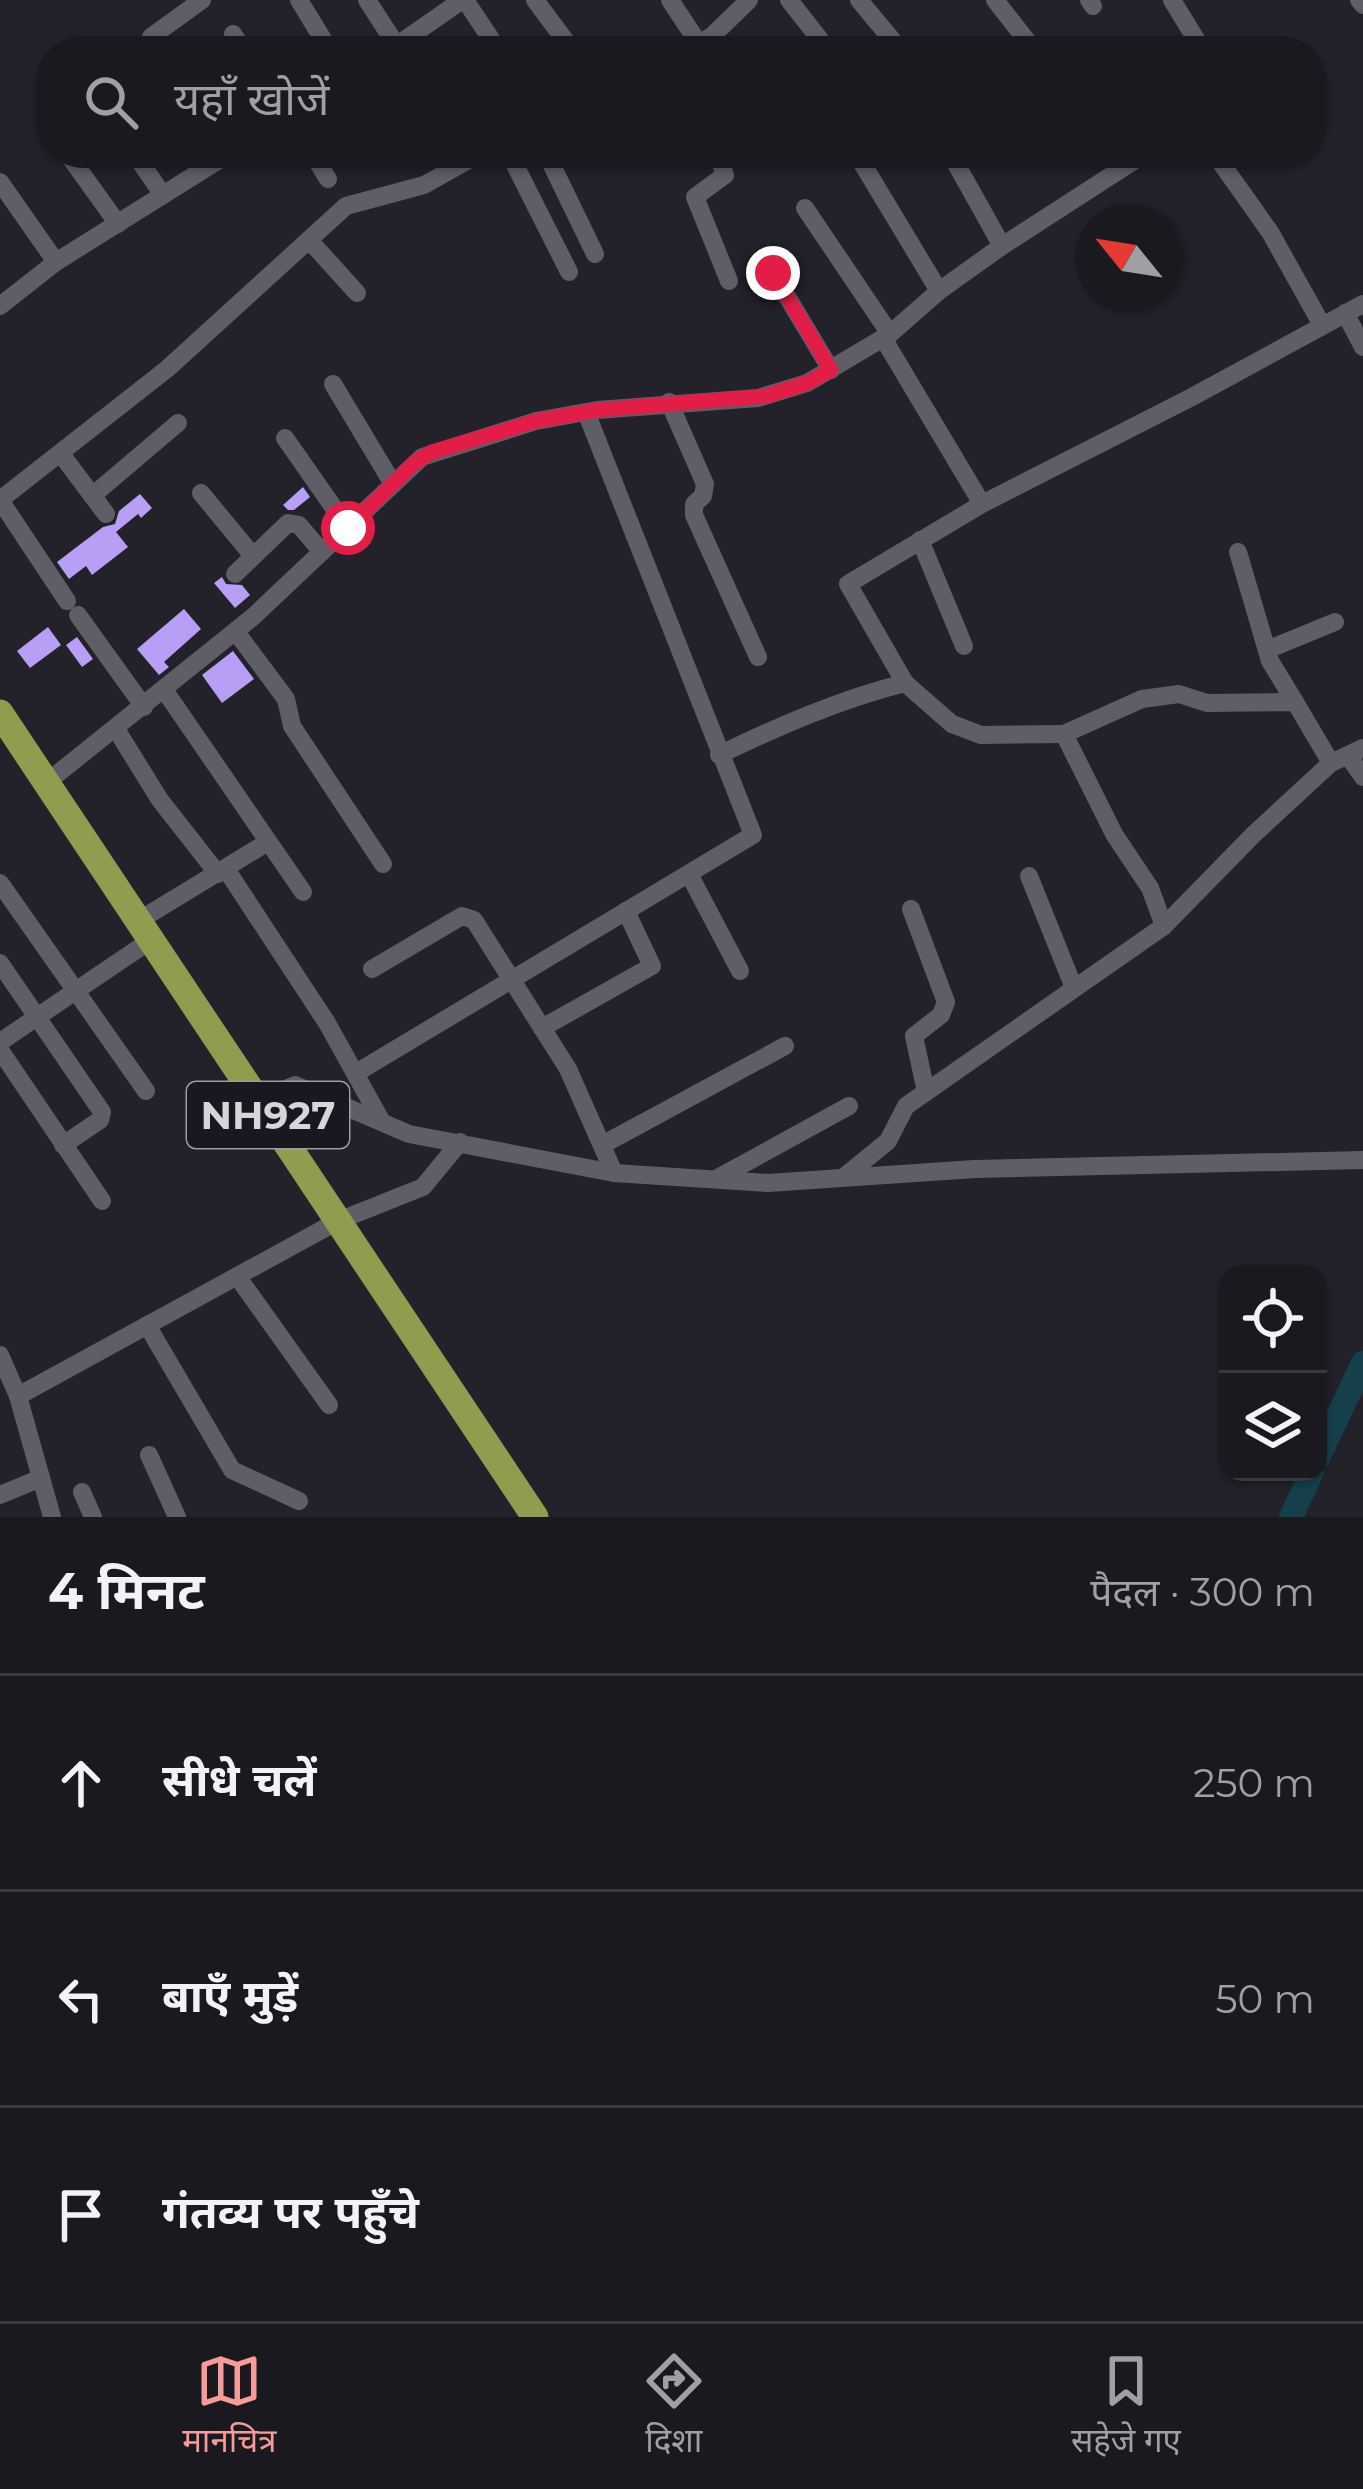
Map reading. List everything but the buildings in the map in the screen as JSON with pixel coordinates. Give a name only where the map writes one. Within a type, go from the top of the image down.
[{"type":"highway","name":"NH927","points":[[4,726],[536,1517]]},
{"type":"street","points":[[152,36],[202,0]]},
{"type":"street","points":[[299,0],[321,36]]},
{"type":"street","points":[[367,0],[388,36]]},
{"type":"street","points":[[413,36],[464,0],[489,36]]},
{"type":"street","points":[[535,0],[561,36]]},
{"type":"street","points":[[670,0],[688,36]]},
{"type":"street","points":[[706,36],[749,0]]},
{"type":"street","points":[[789,0],[817,36]]},
{"type":"street","points":[[860,0],[889,36]]},
{"type":"street","points":[[995,0],[1023,36]]},
{"type":"street","points":[[1172,0],[1194,36]]},
{"type":"street","points":[[78,168],[118,224]]},
{"type":"street","points":[[145,168],[164,195]]},
{"type":"street","points":[[0,275],[7,300],[56,262],[206,168]]},
{"type":"street","points":[[321,168],[328,179]]},
{"type":"street","points":[[144,707],[0,500],[167,369],[346,206],[424,185],[454,168]]},
{"type":"street","points":[[517,168],[569,272]]},
{"type":"street","points":[[553,168],[595,254]]},
{"type":"street","points":[[722,168],[725,175],[695,197],[729,281]]},
{"type":"street","points":[[865,168],[939,291]]},
{"type":"street","points":[[958,168],[1002,246]]},
{"type":"street","points":[[46,783],[236,632],[432,452],[536,421],[669,402],[758,398],[807,383],[887,336],[939,291],[1108,168]]},
{"type":"street","points":[[1225,168],[1270,232],[1322,325]]},
{"type":"street","points":[[0,182],[56,262]]},
{"type":"street","points":[[805,208],[887,336],[982,504]]},
{"type":"street","points":[[309,240],[357,293]]},
{"type":"street","points":[[773,273],[831,370]]},
{"type":"street","points":[[1295,702],[1207,703],[1179,694],[1142,699],[1064,734],[981,735],[952,724],[905,683],[848,584],[982,504],[1192,398],[1354,308],[1363,347]]},
{"type":"street","points":[[333,384],[393,484]]},
{"type":"street","points":[[669,402],[706,484],[703,496],[694,504],[694,515],[758,657]]},
{"type":"street","points":[[356,1073],[753,835],[586,412]]},
{"type":"street","points":[[92,496],[178,423]]},
{"type":"street","points":[[286,438],[348,528]]},
{"type":"street","points":[[61,454],[106,514]]},
{"type":"street","points":[[200,493],[253,556]]},
{"type":"street","points":[[235,574],[293,522],[322,552]]},
{"type":"street","points":[[920,540],[964,646]]},
{"type":"street","points":[[1238,552],[1267,650],[1295,702],[1363,777]]},
{"type":"street","points":[[1267,650],[1335,622]]},
{"type":"street","points":[[236,632],[286,699],[292,726],[383,863]]},
{"type":"street","points":[[719,755],[764,733],[905,683]]},
{"type":"street","points":[[164,691],[302,892]]},
{"type":"street","points":[[116,729],[160,800],[222,871],[356,1073],[382,1122]]},
{"type":"street","points":[[1064,734],[1114,834],[1150,888],[1163,926]]},
{"type":"street","points":[[844,1177],[888,1141],[906,1106],[1163,926],[1254,834],[1348,756]]},
{"type":"street","points":[[103,1201],[0,1046],[76,992],[222,871],[268,842]]},
{"type":"street","points":[[689,874],[740,971]]},
{"type":"street","points":[[1029,876],[1074,988]]},
{"type":"street","points":[[0,883],[146,1091]]},
{"type":"street","points":[[911,909],[946,1002],[941,1015],[914,1036],[926,1092]]},
{"type":"street","points":[[542,1028],[652,966],[626,911]]},
{"type":"street","points":[[373,969],[469,916],[568,1069],[614,1173]]},
{"type":"street","points":[[0,963],[103,1116],[63,1145]]},
{"type":"street","points":[[602,1145],[784,1046]]},
{"type":"street","points":[[258,1101],[295,1085],[409,1134],[614,1173],[768,1183],[1162,1163],[1363,1160]]},
{"type":"street","points":[[716,1179],[849,1106]]},
{"type":"street","points":[[18,1396],[338,1221],[424,1187],[460,1142]]},
{"type":"street","points":[[237,1276],[328,1405]]},
{"type":"street","points":[[147,1325],[236,1474],[298,1501]]},
{"type":"street","points":[[0,1355],[18,1396],[52,1517]]},
{"type":"street","points":[[149,1455],[177,1517]]},
{"type":"street","points":[[0,1495],[41,1478]]},
{"type":"street","points":[[82,1492],[93,1517]]},
{"type":"waterway","points":[[1327,1439],[1363,1363]]},
{"type":"waterway","points":[[1291,1517],[1308,1481]]},
{"type":"route","points":[[348,528],[414,463],[432,452],[536,421],[597,410],[758,398],[831,370],[773,273]]}]
